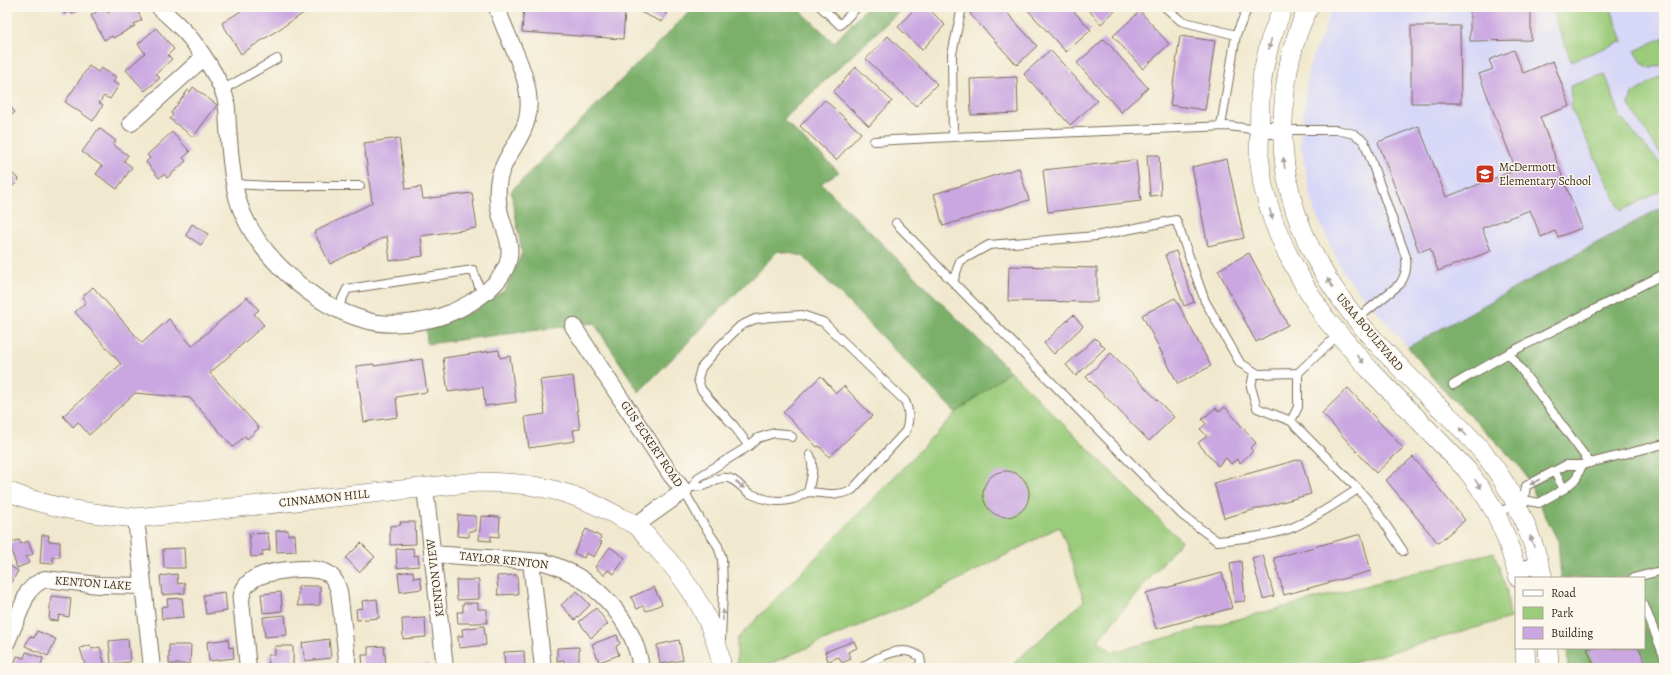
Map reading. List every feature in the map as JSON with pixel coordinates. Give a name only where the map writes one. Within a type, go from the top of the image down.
[{"type":"street","points":[[159,7],[186,33],[218,81],[226,99],[230,158],[234,184],[237,198],[244,216],[255,237],[272,258],[305,290],[337,310],[366,321],[403,323],[426,321],[443,316],[473,302],[482,295],[505,269],[509,259],[509,239],[498,202],[498,182],[503,166],[524,130],[529,106],[520,65],[498,7]]},
{"type":"street","name":"USAA BOULEVARD","points":[[1283,7],[1270,41],[1263,72],[1260,97],[1259,156],[1263,186],[1273,220],[1286,251],[1306,288],[1325,318],[1370,369],[1467,470],[1496,514],[1506,537],[1518,574]]},
{"type":"street","name":"USAA BOULEVARD","points":[[1309,7],[1292,48],[1283,99],[1283,154],[1286,181],[1295,213],[1307,241],[1326,276],[1344,304],[1386,354],[1485,455],[1520,502],[1541,571]]},
{"type":"street","points":[[131,123],[203,58]]},
{"type":"street","points":[[1259,130],[1282,130]]},
{"type":"street","points":[[1339,334],[1357,319]]},
{"type":"street","name":"GUS ECKERT ROAD","points":[[573,326],[671,475],[688,489],[636,525]]},
{"type":"street","name":"CINNAMON HILL","points":[[7,491],[59,508],[136,518],[478,482],[529,484],[551,488],[577,496],[601,506],[636,525]]},
{"type":"street","name":"KENTON VIEW","points":[[425,487],[445,668]]},
{"type":"street","points":[[136,518],[152,668]]},
{"type":"street","points":[[636,525],[666,557],[692,590],[708,619],[721,661]]},
{"type":"street","name":"TAYLOR KENTON","points":[[432,554],[544,562],[559,567],[582,579],[599,591],[614,608],[629,632],[637,650],[641,668]]},
{"type":"street","points":[[531,561],[543,668]]},
{"type":"street","points":[[248,668],[241,601],[242,592],[254,579],[263,575],[307,569],[320,570],[330,574],[336,581],[339,591],[348,668]]},
{"type":"street","points":[[1518,574],[1541,571]]},
{"type":"street","name":"KENTON LAKE","points":[[7,642],[28,592],[36,584],[45,579],[98,585],[143,586]]},
{"type":"street","points":[[1525,649],[1526,668]]},
{"type":"street","points":[[1548,649],[1549,668]]},
{"type":"lane","points":[[821,7],[840,25],[857,7]]},
{"type":"lane","points":[[953,138],[952,54],[962,7]]},
{"type":"lane","points":[[1165,7],[1181,22],[1236,34]]},
{"type":"lane","points":[[1221,126],[1236,34],[1248,7]]},
{"type":"lane","points":[[222,90],[277,60]]},
{"type":"lane","points":[[874,141],[1221,126],[1259,130]]},
{"type":"lane","points":[[1282,130],[1337,130],[1354,134],[1364,141],[1406,257],[1407,267],[1405,276],[1400,284],[1357,319]]},
{"type":"lane","points":[[234,184],[269,186],[360,186]]},
{"type":"lane","points":[[953,282],[960,262],[989,245],[1096,236],[1176,220],[1205,301],[1240,363],[1258,374],[1298,373],[1339,334]]},
{"type":"lane","points":[[896,223],[1182,515],[1217,541],[1251,538],[1293,527],[1334,504],[1358,488]]},
{"type":"lane","points":[[337,310],[347,289],[473,270],[482,295]]},
{"type":"lane","points":[[1453,385],[1509,353],[1664,274]]},
{"type":"lane","points":[[688,489],[702,487],[723,478],[731,479],[750,494],[773,501],[793,500],[808,492],[825,495],[841,495],[852,490],[906,431],[910,419],[908,409],[905,401],[823,322],[802,315],[755,319],[740,326],[718,347],[701,368],[698,379],[711,401],[734,426],[749,446]]},
{"type":"lane","points":[[1509,353],[1586,464]]},
{"type":"lane","points":[[1254,372],[1251,387],[1257,408],[1291,421],[1374,506],[1403,551]]},
{"type":"lane","points":[[1291,421],[1298,407],[1298,373]]},
{"type":"lane","points":[[688,489],[699,477],[749,446],[758,438],[774,433],[786,434],[792,437]]},
{"type":"lane","points":[[1520,502],[1526,486],[1566,466],[1586,464],[1664,444]]},
{"type":"lane","points":[[808,492],[812,476],[813,462],[810,455]]},
{"type":"lane","points":[[1496,514],[1520,502],[1538,503],[1564,489],[1576,479],[1586,464]]},
{"type":"lane","points":[[1554,471],[1564,489]]},
{"type":"lane","points":[[688,489],[718,546],[722,559],[723,627],[721,661]]},
{"type":"lane","points":[[1637,577],[1664,570]]},
{"type":"lane","points":[[1645,607],[1664,654]]},
{"type":"lane","points":[[862,668],[873,659],[884,655],[909,652],[915,653],[920,657],[921,663],[917,668]]},
{"type":"shaded area","name":"McDermott Elementary School","points":[[1333,7],[1664,7],[1664,206],[1408,347],[1344,274],[1314,211],[1300,142],[1308,70]]},
{"type":"green space","points":[[694,7],[797,7],[834,43],[867,7],[904,7],[783,120],[839,172],[821,183],[1010,371],[956,413],[803,256],[778,251],[639,392],[594,323],[427,344],[426,327],[474,311],[505,290],[522,253],[511,191]]},
{"type":"green space","points":[[1551,7],[1610,7],[1623,41],[1571,61]]},
{"type":"green space","points":[[1664,37],[1664,64],[1651,68],[1643,64],[1635,51]]},
{"type":"green space","points":[[1605,74],[1621,118],[1664,168],[1664,189],[1621,211],[1572,110],[1570,86]]},
{"type":"green space","points":[[1664,74],[1664,160],[1629,105],[1632,94]]},
{"type":"green space","points":[[1664,206],[1664,668],[1568,668],[1567,649],[1645,649],[1645,577],[1561,577],[1558,541],[1522,469],[1475,420],[1447,394],[1408,347]]},
{"type":"green space","points":[[1010,371],[1181,541],[1098,640],[1112,652],[1494,552],[1507,592],[1510,618],[1335,668],[1012,668],[1016,661],[1084,601],[1068,547],[1059,527],[922,599],[760,668],[737,668],[737,639],[956,413]]},
{"type":"building","points":[[61,7],[84,7],[72,14],[70,11],[64,14]]},
{"type":"building","points":[[105,7],[108,13],[115,9],[114,7],[136,7],[142,20],[134,24],[135,26],[113,38],[112,36],[104,40],[91,15]]},
{"type":"building","points":[[247,7],[313,7],[241,54],[222,23]]},
{"type":"building","points":[[524,7],[556,7],[625,12],[623,39],[522,32]]},
{"type":"building","points":[[640,7],[669,7],[662,22],[638,11]]},
{"type":"building","points":[[916,7],[927,7],[945,25],[922,50],[898,27]]},
{"type":"building","points":[[978,7],[1002,7],[1037,46],[1017,65],[970,14]]},
{"type":"building","points":[[1025,7],[1070,7],[1091,30],[1066,52]]},
{"type":"building","points":[[1086,7],[1119,7],[1101,24]]},
{"type":"building","points":[[1470,7],[1531,7],[1531,40],[1470,41]]},
{"type":"building","points":[[1140,11],[1169,44],[1143,69],[1113,36]]},
{"type":"building","points":[[1411,26],[1460,26],[1461,103],[1411,103]]},
{"type":"building","points":[[156,28],[174,49],[168,55],[172,59],[156,74],[160,78],[145,91],[126,70],[145,53],[138,44]]},
{"type":"building","points":[[888,36],[937,84],[916,106],[866,59]]},
{"type":"building","points":[[1180,36],[1215,41],[1205,110],[1170,105]]},
{"type":"building","points":[[1104,39],[1148,88],[1121,112],[1077,63]]},
{"type":"building","points":[[1050,50],[1097,101],[1070,125],[1024,74]]},
{"type":"building","points":[[1514,50],[1523,73],[1553,61],[1570,106],[1540,117],[1582,228],[1558,237],[1555,231],[1541,237],[1530,210],[1482,228],[1491,251],[1438,271],[1430,248],[1419,252],[1378,142],[1419,126],[1446,197],[1516,170],[1479,74],[1493,69],[1489,60]]},
{"type":"building","points":[[89,66],[98,72],[101,68],[116,77],[113,82],[119,85],[110,99],[104,96],[99,103],[103,105],[93,121],[65,102]]},
{"type":"building","points":[[856,67],[892,101],[869,126],[833,92]]},
{"type":"building","points":[[1017,77],[1018,113],[971,115],[970,79]]},
{"type":"building","points":[[193,87],[217,105],[193,137],[170,119],[173,115],[171,113],[188,90],[190,92]]},
{"type":"building","points":[[825,100],[861,133],[836,160],[800,126]]},
{"type":"building","points":[[7,103],[15,112],[7,120]]},
{"type":"building","points":[[99,128],[116,141],[113,145],[128,155],[124,161],[132,167],[117,189],[96,174],[102,166],[82,152]]},
{"type":"building","points":[[172,132],[190,152],[183,158],[186,161],[167,178],[164,174],[159,178],[146,162],[150,158],[147,155]]},
{"type":"building","points":[[399,138],[406,189],[421,187],[423,199],[472,193],[477,228],[421,236],[423,256],[390,261],[387,236],[330,264],[314,232],[372,203],[364,143]]},
{"type":"building","points":[[1147,155],[1159,155],[1161,195],[1150,196]]},
{"type":"building","points":[[1227,159],[1244,238],[1208,246],[1192,167]]},
{"type":"building","points":[[1136,160],[1141,201],[1048,212],[1043,170]]},
{"type":"building","points":[[7,168],[19,180],[7,192]]},
{"type":"building","points":[[1019,168],[1029,200],[943,226],[934,194]]},
{"type":"building","points":[[192,224],[208,234],[201,245],[186,235]]},
{"type":"building","points":[[1176,251],[1194,302],[1184,306],[1165,255]]},
{"type":"building","points":[[1249,253],[1288,325],[1256,342],[1218,270]]},
{"type":"building","points":[[1009,266],[1097,268],[1097,302],[1008,301]]},
{"type":"building","points":[[93,287],[142,343],[169,319],[192,346],[247,297],[259,310],[254,314],[264,325],[210,373],[259,428],[247,439],[245,436],[233,447],[190,398],[135,393],[89,435],[78,422],[73,427],[63,416],[121,364],[75,312],[86,302],[82,297]]},
{"type":"building","points":[[1175,298],[1211,366],[1178,384],[1142,315]]},
{"type":"building","points":[[1073,315],[1083,326],[1054,354],[1044,343]]},
{"type":"building","points":[[1095,338],[1105,348],[1076,376],[1066,365]]},
{"type":"building","points":[[499,350],[500,358],[510,356],[516,402],[485,406],[483,387],[448,392],[443,358]]},
{"type":"building","points":[[1111,353],[1174,417],[1149,441],[1086,377]]},
{"type":"building","points":[[422,359],[427,392],[396,397],[398,417],[364,422],[356,366],[374,364],[374,366]]},
{"type":"building","points":[[573,376],[580,429],[573,430],[575,441],[529,448],[525,417],[545,414],[540,380]]},
{"type":"building","points":[[821,376],[836,393],[844,386],[872,416],[829,457],[819,446],[817,447],[783,412]]},
{"type":"building","points":[[1348,388],[1403,448],[1376,473],[1322,413]]},
{"type":"building","points":[[1225,407],[1256,443],[1250,448],[1253,451],[1240,463],[1237,459],[1231,464],[1226,458],[1218,466],[1198,443],[1207,436],[1200,429],[1206,424],[1202,419],[1216,408],[1219,412]]},
{"type":"building","points":[[1413,457],[1465,520],[1438,543],[1386,480]]},
{"type":"building","points":[[1301,459],[1311,494],[1224,518],[1214,483]]},
{"type":"building","points":[[1006,471],[1019,475],[1025,481],[1029,494],[1025,507],[1019,513],[1006,517],[993,513],[987,507],[983,494],[987,481],[993,475]]},
{"type":"building","points":[[458,515],[476,516],[476,531],[469,531],[469,537],[457,536]]},
{"type":"building","points":[[481,516],[500,517],[499,537],[491,536],[491,541],[479,540]]},
{"type":"building","points":[[400,522],[415,522],[416,544],[390,545],[390,526],[401,525]]},
{"type":"building","points":[[586,529],[601,537],[599,541],[602,542],[594,557],[586,553],[584,558],[574,553]]},
{"type":"building","points":[[288,530],[288,535],[295,534],[296,551],[277,552],[276,531]]},
{"type":"building","points":[[268,533],[270,550],[262,551],[263,556],[251,557],[249,534]]},
{"type":"building","points":[[1361,534],[1371,571],[1284,595],[1274,558]]},
{"type":"building","points":[[42,535],[49,535],[48,541],[60,542],[60,557],[53,557],[53,564],[40,563]]},
{"type":"building","points":[[19,540],[21,544],[28,541],[33,554],[26,557],[29,563],[17,568],[9,543]]},
{"type":"building","points":[[361,543],[375,557],[359,572],[346,558]]},
{"type":"building","points":[[610,547],[625,558],[614,574],[608,570],[604,575],[595,567]]},
{"type":"building","points":[[184,548],[185,568],[164,568],[163,549]]},
{"type":"building","points":[[413,548],[414,556],[418,555],[419,566],[397,568],[396,549]]},
{"type":"building","points":[[1263,555],[1274,596],[1263,599],[1252,558]]},
{"type":"building","points":[[1241,561],[1245,601],[1235,602],[1230,563]]},
{"type":"building","points":[[7,564],[18,571],[8,588],[7,587]]},
{"type":"building","points":[[413,571],[414,578],[420,577],[422,589],[400,592],[398,573]]},
{"type":"building","points":[[1222,573],[1232,608],[1156,629],[1146,593]]},
{"type":"building","points":[[177,574],[178,584],[185,583],[185,593],[162,595],[160,576]]},
{"type":"building","points":[[517,575],[518,594],[498,595],[497,576]]},
{"type":"building","points":[[456,580],[479,580],[479,599],[457,600]]},
{"type":"building","points":[[298,586],[320,586],[320,605],[298,606]]},
{"type":"building","points":[[654,587],[662,604],[646,611],[644,606],[637,609],[631,597]]},
{"type":"building","points":[[577,591],[590,605],[575,620],[561,605]]},
{"type":"building","points":[[225,592],[227,611],[206,614],[203,595]]},
{"type":"building","points":[[281,592],[282,611],[263,613],[261,594]]},
{"type":"building","points":[[51,596],[71,598],[69,617],[59,615],[58,621],[49,620]]},
{"type":"building","points":[[182,598],[184,617],[162,619],[161,607],[168,606],[167,599]]},
{"type":"building","points":[[377,599],[379,618],[357,620],[356,609],[363,608],[362,601]]},
{"type":"building","points":[[463,603],[478,603],[478,609],[487,609],[487,623],[458,623],[457,612],[463,612]]},
{"type":"building","points":[[596,608],[608,624],[591,638],[579,622]]},
{"type":"building","points":[[285,615],[287,635],[265,637],[263,617]]},
{"type":"building","points":[[425,618],[426,637],[403,639],[402,619]]},
{"type":"building","points":[[484,626],[486,645],[459,648],[458,636],[463,636],[462,629]]},
{"type":"building","points":[[37,631],[56,639],[48,656],[25,646],[30,636],[34,638]]},
{"type":"building","points":[[617,635],[620,644],[616,646],[619,655],[599,662],[592,644]]},
{"type":"building","points":[[128,639],[130,662],[111,664],[109,641]]},
{"type":"building","points":[[228,639],[229,648],[233,647],[234,658],[209,661],[207,642]]},
{"type":"building","points":[[329,639],[331,658],[305,661],[302,643]]},
{"type":"building","points":[[679,640],[683,660],[660,664],[657,645]]},
{"type":"building","points":[[854,641],[857,648],[848,652],[851,659],[842,663],[839,657],[828,661],[825,652]]},
{"type":"building","points":[[90,645],[92,649],[100,647],[105,666],[98,668],[86,668],[80,648]]},
{"type":"building","points":[[169,645],[191,645],[190,664],[169,664]]},
{"type":"building","points":[[275,646],[293,646],[293,666],[268,667],[268,655],[275,655]]},
{"type":"building","points":[[384,646],[386,665],[363,667],[362,655],[368,655],[368,647]]},
{"type":"building","points":[[579,647],[579,666],[565,666],[564,660],[557,661],[557,648]]},
{"type":"building","points":[[1587,649],[1639,649],[1648,668],[1595,668]]},
{"type":"building","points":[[524,651],[525,668],[505,668],[504,652]]},
{"type":"building","points":[[26,652],[43,658],[40,668],[13,668],[17,656],[24,658]]},
{"type":"building","points":[[429,664],[429,668],[412,668],[411,666]]},
{"type":"place","name":"McDermott Elementary School","points":[[1485,174]]}]
